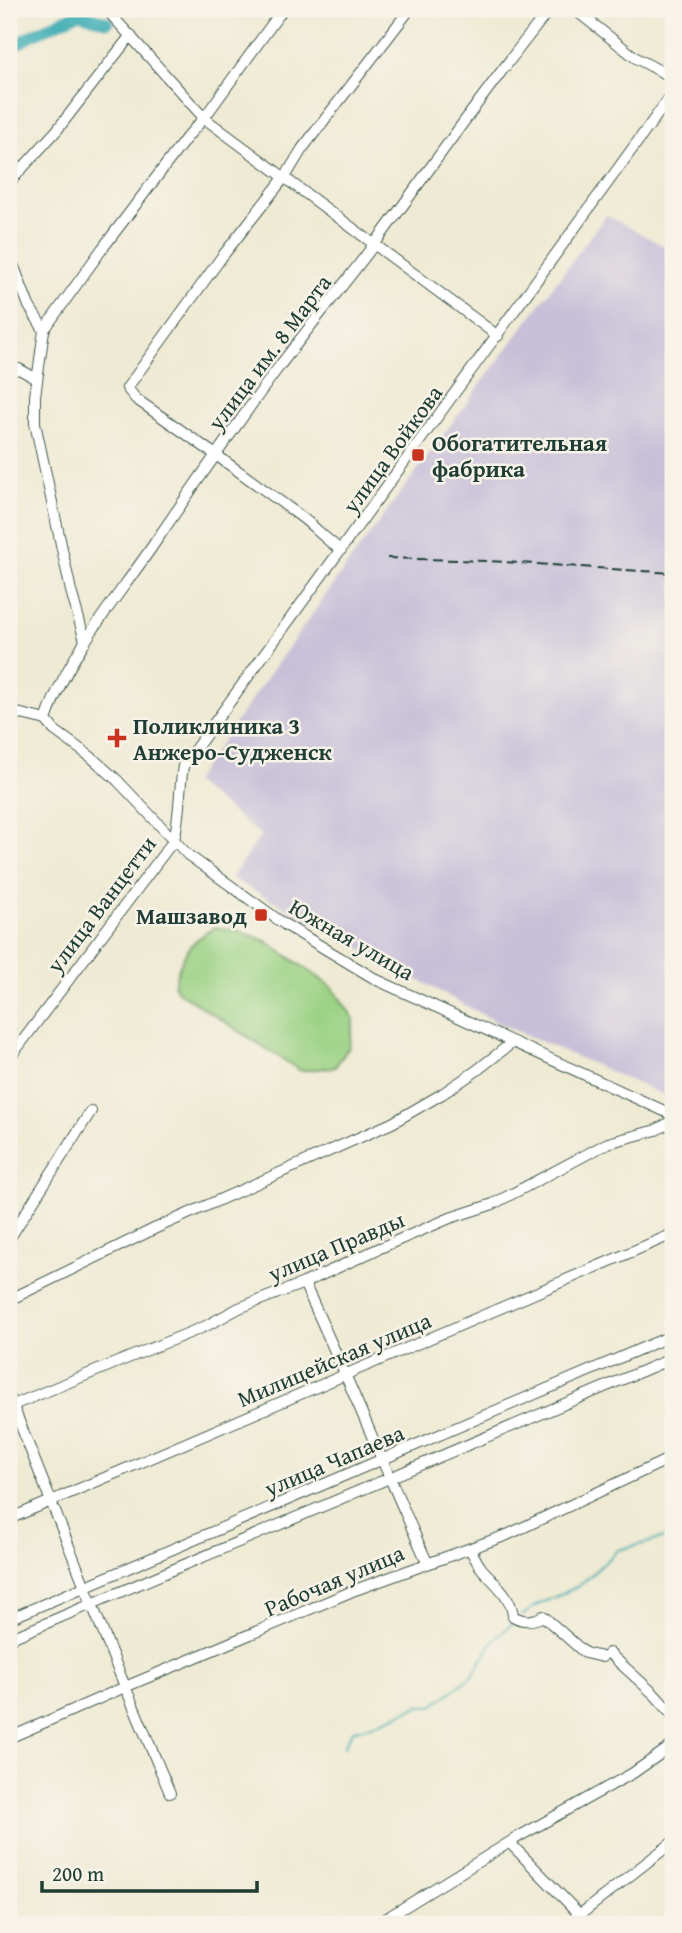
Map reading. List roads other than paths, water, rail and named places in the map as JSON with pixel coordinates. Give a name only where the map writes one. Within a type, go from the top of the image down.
[{"type":"street","points":[[106,9],[204,118],[498,336]]},
{"type":"street","points":[[85,641],[71,591],[34,423],[44,330],[283,9]]},
{"type":"street","points":[[341,550],[309,523],[136,399],[127,388],[221,258],[283,179],[302,149],[410,9]]},
{"type":"street","name":"улица им. 8 Марта","points":[[46,720],[54,697],[85,641],[216,456],[516,50],[550,9]]},
{"type":"street","points":[[574,9],[636,58],[673,78]]},
{"type":"street","points":[[9,183],[57,130],[131,35]]},
{"type":"street","name":"улица Войкова","points":[[174,840],[183,766],[673,93]]},
{"type":"street","points":[[9,254],[29,306],[44,330]]},
{"type":"street","points":[[9,371],[19,369],[37,379]]},
{"type":"street","points":[[9,711],[46,720]]},
{"type":"street","name":"Южная улица","points":[[46,720],[54,730],[108,772],[188,855],[284,924],[377,980],[673,1118]]},
{"type":"street","name":"улица Ванцетти","points":[[9,1059],[13,1046],[174,840]]},
{"type":"street","points":[[9,1300],[154,1229],[392,1123],[442,1094],[513,1042]]},
{"type":"street","points":[[9,1239],[91,1111]]},
{"type":"street","name":"улица Правды","points":[[11,1401],[304,1283],[450,1218],[492,1204],[607,1143],[656,1130],[673,1118]]},
{"type":"street","name":"Милицейская улица","points":[[9,1519],[673,1234]]},
{"type":"street","points":[[304,1283],[428,1562]]},
{"type":"street","name":"улица Чапаева","points":[[9,1619],[673,1335]]},
{"type":"street","name":"улица Чапаева","points":[[9,1639],[673,1358]]},
{"type":"street","points":[[11,1401],[170,1793]]},
{"type":"street","name":"Рабочая улица","points":[[9,1738],[428,1562],[507,1535],[673,1457]]},
{"type":"street","points":[[470,1549],[512,1606],[513,1616],[521,1621],[536,1620],[542,1616],[585,1653],[605,1655],[654,1694],[673,1715]]},
{"type":"street","points":[[377,1924],[510,1843],[633,1773],[673,1745]]},
{"type":"street","points":[[568,1924],[673,1842]]},
{"type":"street","points":[[510,1843],[580,1915]]},
{"type":"waterway","points":[[9,49],[79,13],[107,22]]},
{"type":"waterway","points":[[522,1616],[535,1606],[579,1586],[618,1550],[673,1536]]},
{"type":"waterway","points":[[344,1747],[352,1731],[419,1706],[433,1706],[473,1675],[492,1642],[514,1622]]},
{"type":"railway","points":[[387,558],[489,561],[673,573]]},
{"type":"place","name":"Обогатительная фабрика","points":[[418,455]]},
{"type":"place","name":"Поликлиника 3 Анжеро-Судженск","points":[[117,738]]},
{"type":"place","name":"Машзавод","points":[[261,915]]}]
